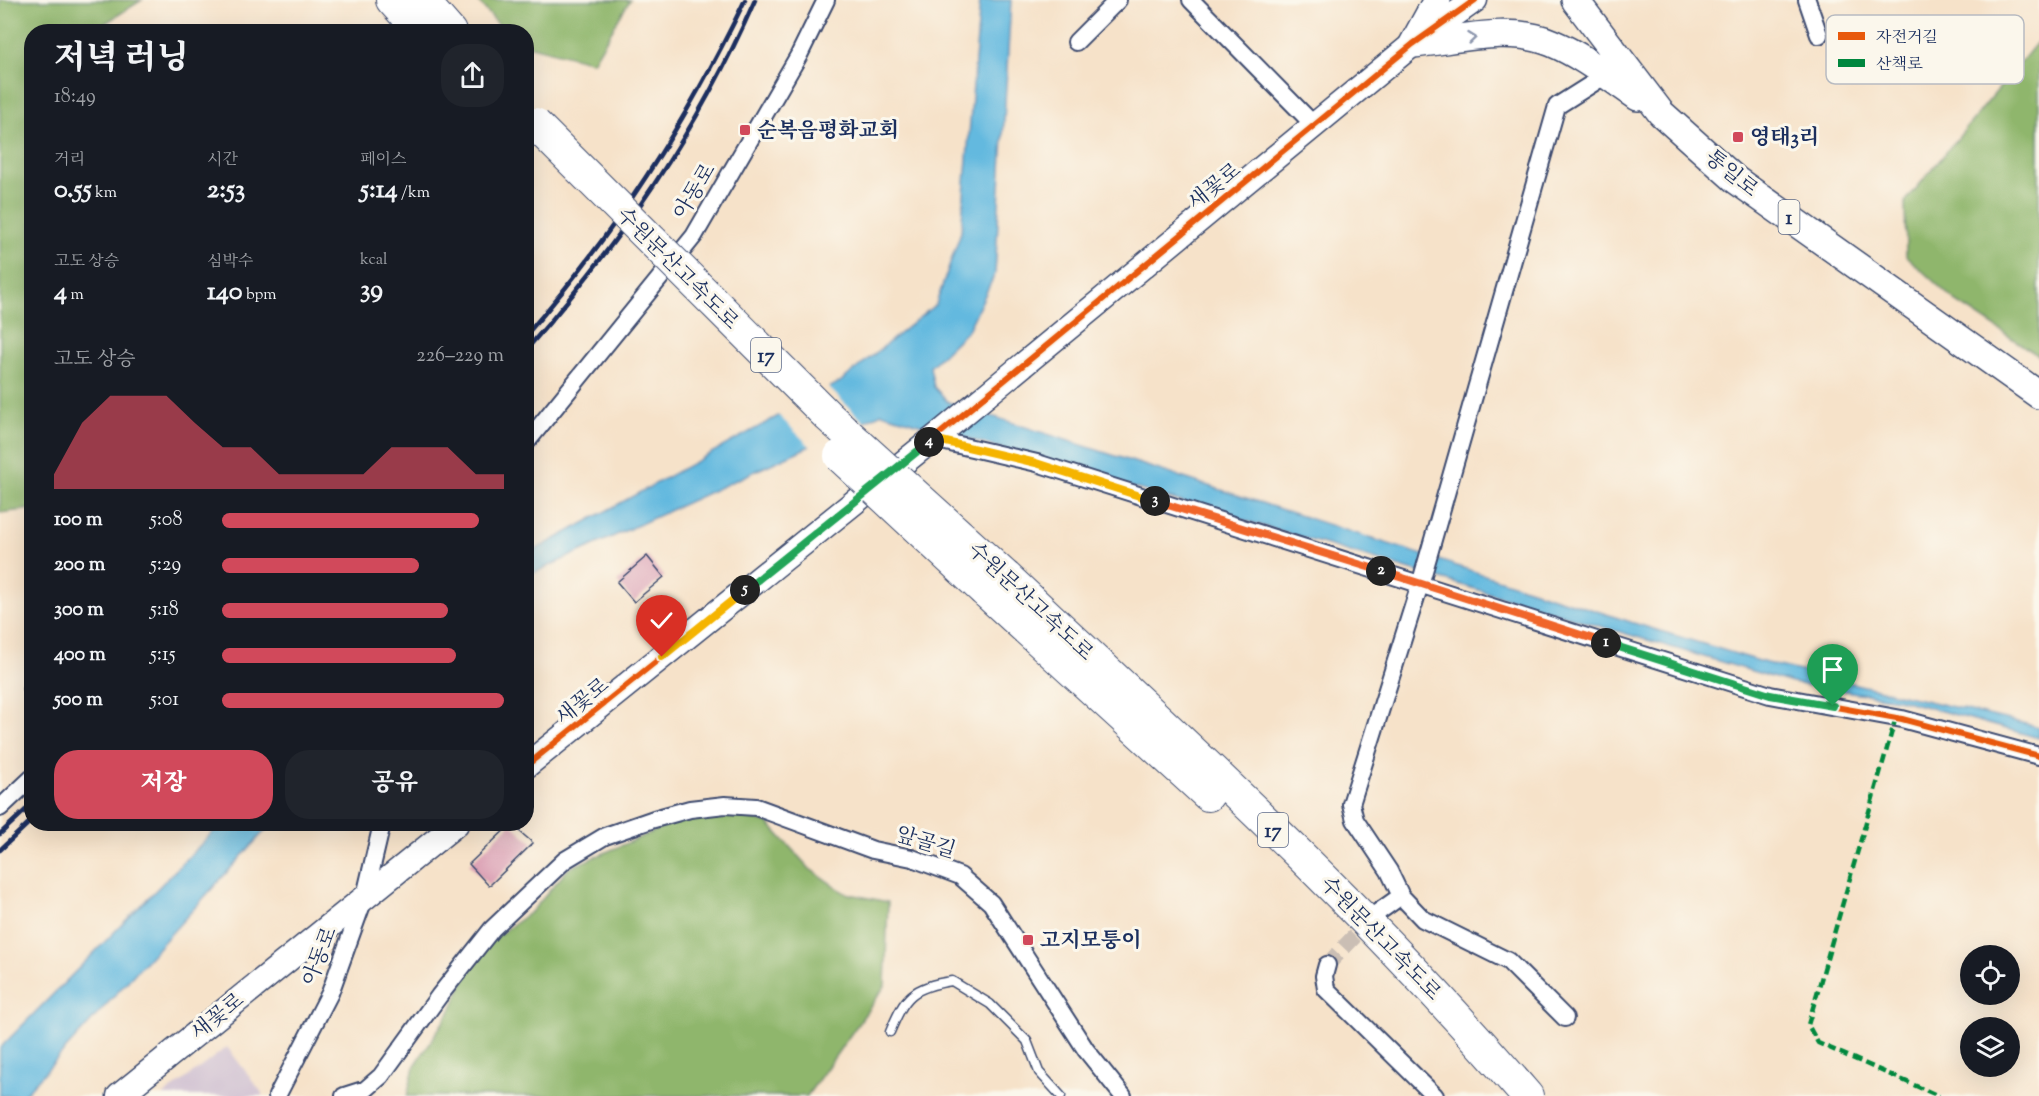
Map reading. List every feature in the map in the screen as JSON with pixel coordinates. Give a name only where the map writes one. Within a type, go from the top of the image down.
[{"type":"highway","points":[[392,0],[414,24]]},
{"type":"highway","points":[[422,0],[443,24]]},
{"type":"highway","name":"수원문산고속도로","points":[[534,133],[829,417],[1341,925],[1498,1096]]},
{"type":"highway","name":"수원문산고속도로","points":[[995,584],[1206,763],[1346,900],[1527,1096]]},
{"type":"main road","points":[[1413,44],[1437,0]]},
{"type":"main road","name":"통일로","points":[[1583,3],[1661,113],[1736,180],[2039,395]]},
{"type":"main road","points":[[1413,44],[1508,34],[1550,42],[1606,75],[1661,113]]},
{"type":"street","name":"아동로","points":[[534,432],[694,236],[799,55],[826,0]]},
{"type":"street","points":[[1076,42],[1118,0]]},
{"type":"street","points":[[1191,0],[1314,125]]},
{"type":"street","name":"새꽃로","points":[[534,760],[935,437],[1413,44],[1475,0]]},
{"type":"street","points":[[1807,0],[1820,35]]},
{"type":"street","points":[[1565,1018],[1508,961],[1423,919],[1401,896],[1395,881],[1355,820],[1351,804],[1421,581],[1557,106],[1606,75]]},
{"type":"street","points":[[935,437],[1036,463],[1421,581],[1770,695],[1902,719],[2039,756]]},
{"type":"street","points":[[0,808],[24,786]]},
{"type":"street","name":"앞골길","points":[[344,1096],[366,1089],[381,1076],[492,929],[565,860],[605,836],[654,819],[690,809],[725,805],[756,807],[873,850],[912,858],[960,876],[991,903],[1086,1050],[1123,1096]]},
{"type":"street","name":"아동로","points":[[276,1096],[330,993],[365,897],[380,831]]},
{"type":"street","name":"새꽃로","points":[[119,1096],[447,831]]},
{"type":"street","points":[[1377,913],[1401,896]]},
{"type":"street","points":[[1327,965],[1324,976],[1326,989],[1435,1096]]},
{"type":"lane","points":[[890,1032],[902,1004],[909,998],[925,985],[952,981],[990,1004],[1027,1041],[1040,1072],[1060,1096]]},
{"type":"shaded area","points":[[227,1047],[263,1094],[261,1096],[163,1096]]},
{"type":"green space","points":[[0,0],[142,0],[104,24],[24,24],[24,510],[0,513]]},
{"type":"green space","points":[[477,0],[630,0],[593,62],[534,47],[534,24],[498,24]]},
{"type":"green space","points":[[2039,40],[2039,356],[1955,301],[1906,256],[1905,202],[2003,84],[2024,84],[2024,58]]},
{"type":"green space","points":[[720,811],[768,823],[810,869],[845,893],[888,902],[885,986],[807,1096],[407,1096],[414,1067],[451,1010],[479,949],[532,911],[569,868],[678,821]]},
{"type":"water","points":[[980,0],[1011,0],[995,274],[968,330],[930,367],[934,387],[948,402],[1637,624],[1766,663],[2039,727],[2039,738],[1898,699],[1792,683],[882,413],[534,573],[534,551],[840,382],[936,304],[961,232]]},
{"type":"water","points":[[214,831],[265,831],[23,1096],[0,1096],[0,1048]]},
{"type":"pier","points":[[827,386],[866,424],[813,449],[777,414]]},
{"type":"building","points":[[647,556],[664,577],[634,602],[617,582]]},
{"type":"building","points":[[504,831],[519,831],[533,843],[489,886],[469,864]]},
{"type":"tunnel","points":[[1327,965],[1372,918]]},
{"type":"railway","points":[[534,326],[590,256],[647,175],[698,90],[745,0]]},
{"type":"railway","points":[[534,341],[594,268],[682,141],[708,96],[755,0]]},
{"type":"railway","points":[[0,834],[24,812]]},
{"type":"railway","points":[[0,850],[24,828]]},
{"type":"marked path","points":[[1896,717],[1808,1025],[1818,1043],[1939,1096]]},
{"type":"cycle path","points":[[534,760],[938,435],[1413,44],[1475,0]]},
{"type":"cycle path","points":[[933,439],[1037,463],[1770,695],[1902,719],[2039,756]]},
{"type":"place","name":"순복음평화교회","points":[[745,130]]},
{"type":"place","name":"영태3리","points":[[1738,137]]},
{"type":"place","name":"고지모퉁이","points":[[1028,940]]},
{"type":"route","points":[[662,657],[933,439],[1036,463],[1770,695],[1833,706]]}]
